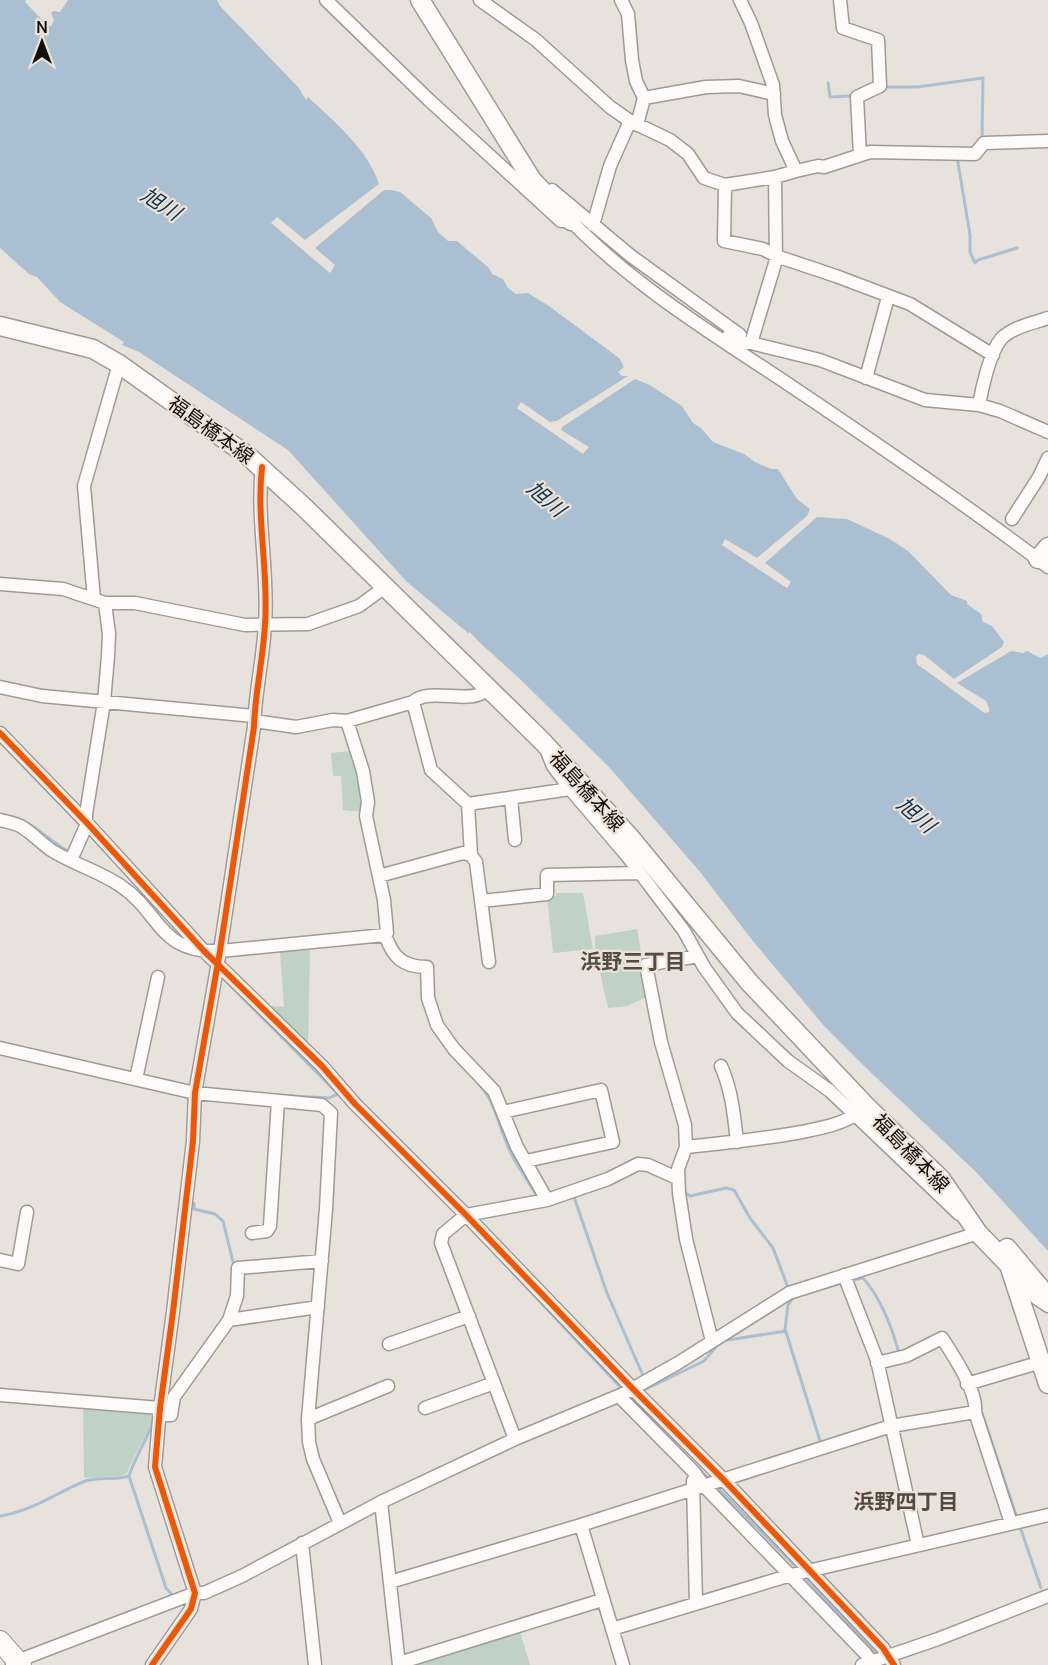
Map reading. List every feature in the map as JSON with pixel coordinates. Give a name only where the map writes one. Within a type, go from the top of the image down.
[{"type":"main road","points":[[420,0],[532,180],[571,221]]},
{"type":"main road","name":"福島橋本線","points":[[0,326],[93,349],[119,364],[262,467],[543,742],[629,836],[748,982],[866,1106],[940,1179],[974,1227],[1009,1265],[1048,1384]]},
{"type":"main road","points":[[940,1179],[990,1228],[1048,1298]]},
{"type":"main road","points":[[0,1641],[10,1663]]},
{"type":"street","points":[[326,0],[429,100],[561,221],[571,221],[596,247],[677,310],[1046,558]]},
{"type":"street","points":[[480,0],[536,40],[610,107],[634,123],[670,140],[688,154],[704,178],[724,185],[775,177],[818,166],[824,167],[870,152],[975,154],[983,144],[1048,141]]},
{"type":"street","points":[[593,225],[610,166],[634,123],[644,98],[636,81],[628,14],[621,0]]},
{"type":"street","points":[[740,0],[752,23],[773,85],[782,141],[796,171]]},
{"type":"street","points":[[840,0],[843,28],[878,40],[880,86],[857,97],[860,155]]},
{"type":"street","points":[[644,98],[706,87],[739,86],[774,94]]},
{"type":"street","points":[[524,167],[630,256],[751,343]]},
{"type":"street","points":[[751,343],[776,260],[775,177]]},
{"type":"street","points":[[724,185],[724,241],[763,249],[910,304],[993,355]]},
{"type":"street","points":[[866,378],[888,297]]},
{"type":"street","points":[[677,310],[694,315],[742,343],[751,343],[820,360],[926,400],[980,405],[1000,411],[1048,432]]},
{"type":"street","points":[[980,405],[993,355],[1002,338],[1013,331],[1048,318]]},
{"type":"street","points":[[72,856],[85,828],[103,705],[109,634],[99,601],[84,486],[119,364]]},
{"type":"street","points":[[1012,519],[1039,477],[1048,458]]},
{"type":"street","points":[[152,1665],[191,1610],[195,1593],[155,1467],[192,1153],[195,1093],[218,960],[254,719],[265,625],[265,566],[260,482],[262,467]]},
{"type":"street","points":[[0,584],[63,589],[99,601],[135,603],[245,625],[308,624],[359,606],[385,587]]},
{"type":"street","points":[[0,687],[103,705],[254,719],[296,727],[333,720],[347,721],[427,697],[478,695],[487,688]]},
{"type":"street","points":[[413,702],[431,770],[468,804],[471,855],[476,862],[489,962]]},
{"type":"street","points":[[347,721],[363,771],[366,816],[381,875],[387,933],[385,937],[396,956],[404,963],[427,967],[429,998],[437,1025],[454,1049],[494,1091],[502,1112],[545,1196]]},
{"type":"street","points":[[0,733],[197,949]]},
{"type":"street","points":[[10,1663],[195,1593],[204,1593],[242,1576],[381,1502],[515,1439],[634,1390],[790,1292],[846,1279],[974,1227],[950,1207],[830,1090],[788,1061],[737,1013],[720,991],[684,931],[553,766],[543,742]]},
{"type":"street","points":[[468,804],[570,789]]},
{"type":"street","points":[[511,798],[515,840]]},
{"type":"street","points":[[0,820],[20,825],[51,850],[72,856],[121,886],[168,937],[218,960],[322,1065],[355,1104],[462,1217],[634,1390],[709,1484],[800,1572],[879,1662]]},
{"type":"street","points":[[381,875],[463,853],[471,855]]},
{"type":"street","points":[[481,901],[547,894],[547,875],[640,873]]},
{"type":"street","points":[[218,960],[385,937]]},
{"type":"street","points":[[698,956],[646,966],[661,1042],[685,1125],[686,1147],[677,1175],[686,1239],[712,1341]]},
{"type":"street","points":[[136,1079],[158,977]]},
{"type":"street","points":[[0,1048],[195,1093],[322,1105],[331,1113],[322,1261],[308,1419],[309,1442],[314,1459],[340,1523]]},
{"type":"street","points":[[721,1065],[734,1107],[737,1142]]},
{"type":"street","points":[[502,1112],[601,1090],[613,1142],[526,1161]]},
{"type":"street","points":[[252,1233],[267,1231],[270,1226],[278,1101]]},
{"type":"street","points":[[686,1147],[758,1140],[845,1122],[855,1115]]},
{"type":"street","points":[[515,1439],[441,1242],[443,1234],[462,1217],[572,1191],[628,1171],[638,1164],[677,1175]]},
{"type":"street","points":[[0,1260],[18,1264],[27,1212]]},
{"type":"street","points":[[0,1395],[171,1415],[174,1397],[229,1320],[237,1296],[238,1268],[322,1261]]},
{"type":"street","points":[[1009,1265],[1036,1298],[1048,1306]]},
{"type":"street","points":[[846,1279],[877,1363],[918,1545]]},
{"type":"street","points":[[229,1320],[318,1307]]},
{"type":"street","points":[[389,1344],[469,1316]]},
{"type":"street","points":[[877,1363],[901,1357],[942,1338],[970,1383],[976,1404],[975,1412],[1015,1522]]},
{"type":"street","points":[[970,1383],[1041,1362]]},
{"type":"street","points":[[425,1408],[494,1383]]},
{"type":"street","points":[[308,1419],[388,1386]]},
{"type":"street","points":[[634,1390],[693,1471],[800,1572],[879,1662]]},
{"type":"street","points":[[390,1582],[581,1525],[891,1426],[975,1412]]},
{"type":"street","points":[[696,1603],[709,1484]]},
{"type":"street","points":[[381,1502],[399,1664],[602,1600]]},
{"type":"street","points":[[612,1629],[800,1572],[1048,1515]]},
{"type":"street","points":[[581,1525],[623,1665]]},
{"type":"street","points":[[302,1544],[315,1665]]},
{"type":"street","points":[[879,1662],[1046,1601]]},
{"type":"green space","points":[[351,751],[358,773],[363,812],[343,810],[341,776],[333,776],[331,753]]},
{"type":"green space","points":[[556,893],[583,893],[593,949],[553,953],[547,896],[556,896]]},
{"type":"green space","points":[[637,929],[649,996],[627,1006],[608,1008],[595,950],[595,936]]},
{"type":"green space","points":[[310,950],[308,1047],[270,1010],[272,1006],[284,1007],[280,952]]},
{"type":"green space","points":[[83,1405],[155,1412],[127,1473],[120,1476],[84,1478]]},
{"type":"green space","points":[[520,1632],[530,1665],[409,1665]]},
{"type":"water","name":"旭川","points":[[0,0],[26,0],[25,2],[47,25],[51,26],[54,20],[51,13],[60,12],[68,0],[217,0],[220,6],[299,88],[306,100],[308,97],[359,148],[379,184],[305,240],[277,217],[271,223],[330,273],[335,265],[315,248],[384,190],[400,192],[431,218],[438,232],[448,241],[457,241],[489,268],[492,274],[503,279],[508,288],[516,294],[528,293],[549,306],[619,358],[624,367],[618,372],[622,376],[628,376],[557,421],[550,422],[521,402],[517,408],[583,454],[589,447],[561,430],[562,427],[635,379],[650,385],[682,406],[693,423],[701,428],[713,442],[744,454],[771,469],[778,469],[797,499],[810,509],[807,516],[757,558],[725,539],[722,545],[787,588],[791,582],[765,563],[817,517],[847,519],[890,539],[908,551],[951,595],[967,601],[967,604],[981,614],[983,622],[992,626],[1004,642],[1002,647],[954,679],[924,655],[919,654],[916,657],[917,664],[983,712],[990,711],[986,701],[957,683],[1011,651],[1023,653],[1027,651],[1041,658],[1048,654],[1048,1251],[976,1172],[825,1027],[752,940],[701,873],[609,767],[470,632],[468,633],[406,581],[288,450],[139,352],[122,345],[124,342],[60,302],[37,277],[29,274],[0,248]]},
{"type":"waterway","points":[[887,87],[917,87],[983,78],[982,141]]},
{"type":"waterway","points":[[828,83],[830,97],[850,96]]},
{"type":"waterway","points":[[957,157],[970,235],[970,252],[975,263],[978,260],[1017,248]]},
{"type":"waterway","points":[[76,705],[99,707]]},
{"type":"waterway","points":[[0,742],[82,827]]},
{"type":"waterway","points":[[8,816],[25,822],[71,853]]},
{"type":"waterway","points":[[87,832],[113,860]]},
{"type":"waterway","points":[[394,941],[400,952],[414,961]]},
{"type":"waterway","points":[[220,975],[342,1098]]},
{"type":"waterway","points":[[437,1035],[449,1051]]},
{"type":"waterway","points":[[477,1082],[489,1098],[513,1157],[537,1196],[539,1195]]},
{"type":"waterway","points":[[278,1095],[329,1098],[338,1094]]},
{"type":"waterway","points":[[684,1192],[690,1196],[726,1188],[734,1190],[750,1218],[773,1248],[789,1290]]},
{"type":"waterway","points":[[573,1194],[607,1293],[644,1378]]},
{"type":"waterway","points":[[194,1203],[194,1209],[215,1214],[223,1221],[234,1266]]},
{"type":"waterway","points":[[512,1272],[623,1390]]},
{"type":"waterway","points":[[848,1281],[863,1278],[875,1294],[885,1313],[899,1353]]},
{"type":"waterway","points":[[811,1292],[842,1283]]},
{"type":"waterway","points":[[793,1298],[788,1305],[785,1329],[821,1444]]},
{"type":"waterway","points":[[640,1392],[704,1361],[721,1341],[786,1331]]},
{"type":"waterway","points":[[627,1394],[681,1450]]},
{"type":"waterway","points":[[982,1413],[1017,1518]]},
{"type":"waterway","points":[[153,1421],[129,1476],[166,1588],[175,1598]]},
{"type":"waterway","points":[[698,1468],[710,1480]]},
{"type":"waterway","points":[[0,1516],[33,1506],[88,1480],[129,1476]]},
{"type":"waterway","points":[[715,1485],[799,1570]]},
{"type":"waterway","points":[[1019,1524],[1041,1588]]},
{"type":"waterway","points":[[805,1577],[878,1656]]},
{"type":"cycle path","points":[[152,1665],[191,1609],[195,1593],[155,1467],[160,1408],[193,1141],[195,1093],[220,951],[254,727],[264,638],[266,605],[260,506],[262,467]]},
{"type":"cycle path","points":[[0,733],[87,823],[204,951],[322,1066],[355,1104],[723,1479],[883,1648],[894,1665]]},
{"type":"district","name":"浜野三丁目","points":[[633,962]]},
{"type":"district","name":"浜野四丁目","points":[[906,1502]]}]
